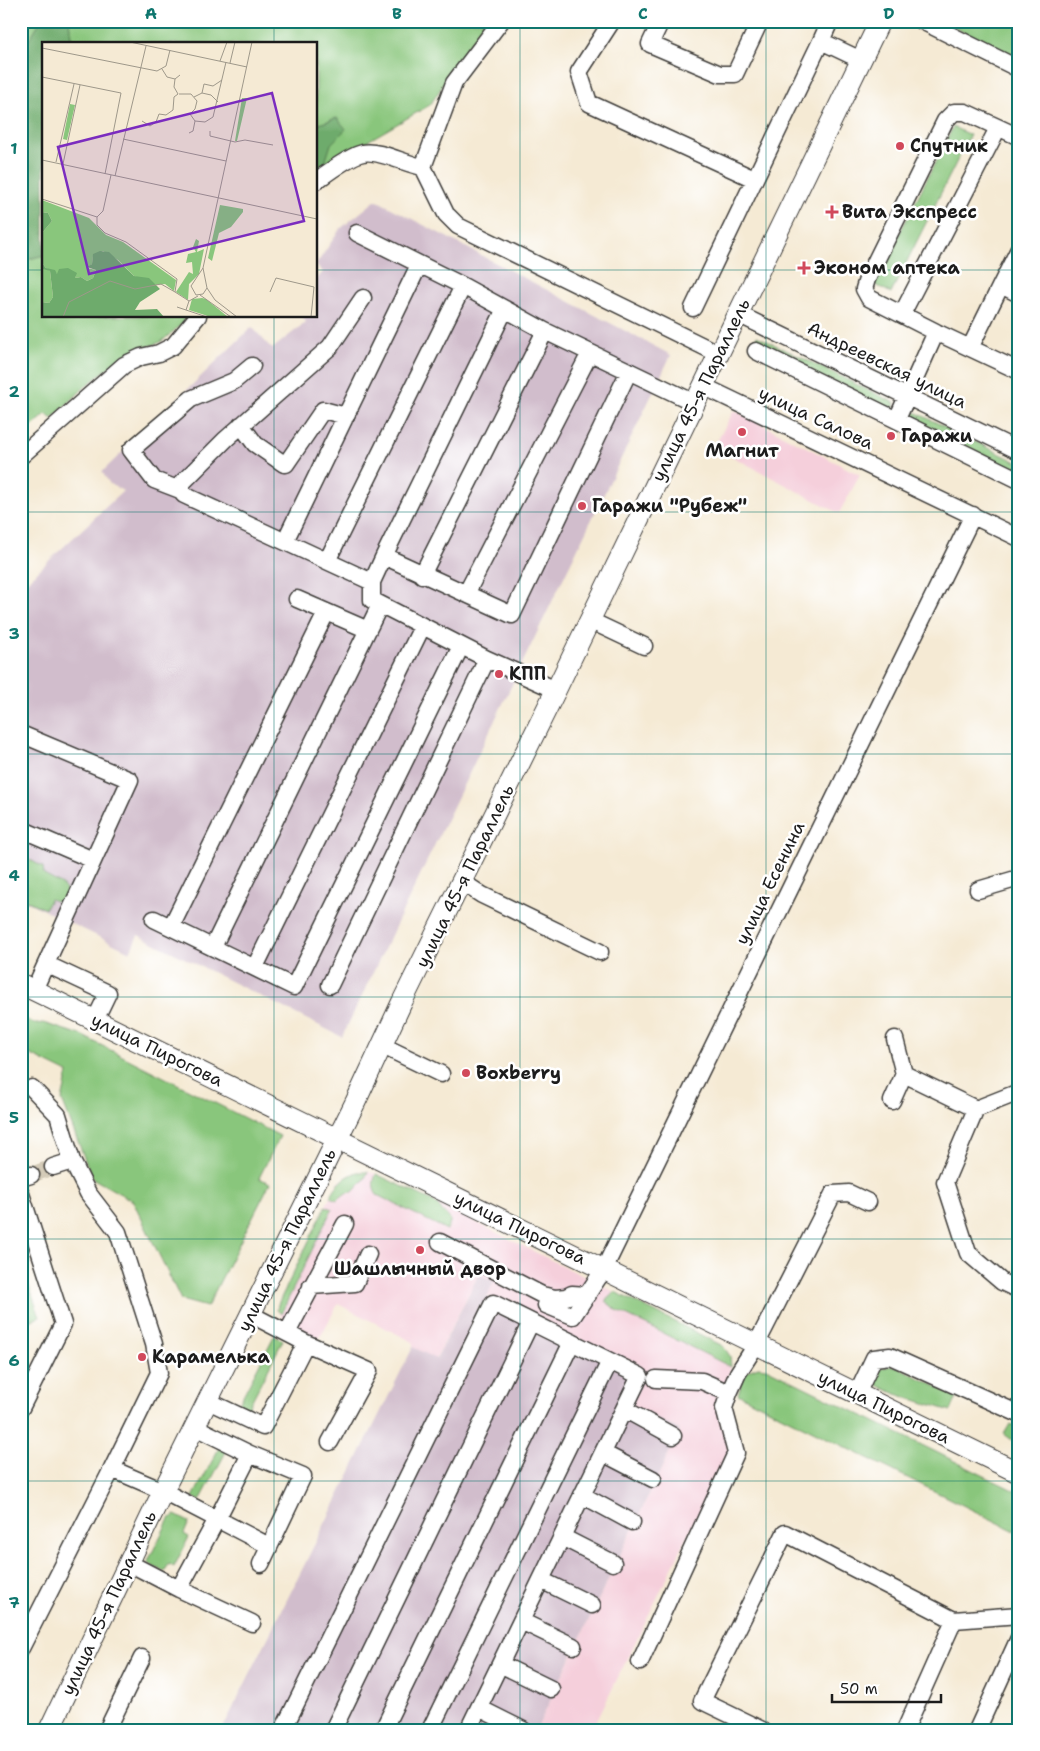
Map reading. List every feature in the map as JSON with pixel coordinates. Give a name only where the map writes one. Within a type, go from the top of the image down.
[{"type":"main road","name":"улица 45-я Параллель","points":[[49,1730],[163,1491],[383,1046],[402,1002],[556,690],[880,21]]},
{"type":"main road","name":"улица Пирогова","points":[[28,987],[1019,1473]]},
{"type":"street","points":[[501,21],[454,83],[424,167],[446,214],[458,226],[719,354]]},
{"type":"street","points":[[612,21],[579,72],[589,103],[754,180]]},
{"type":"street","points":[[661,21],[650,44],[720,74],[735,74],[760,21]]},
{"type":"street","points":[[693,308],[830,21]]},
{"type":"street","points":[[922,21],[1019,69]]},
{"type":"street","points":[[820,41],[861,60]]},
{"type":"street","points":[[1019,138],[965,112],[954,112],[945,121],[864,288],[869,298],[1019,371]]},
{"type":"street","points":[[902,314],[998,128]]},
{"type":"street","points":[[318,180],[363,153],[374,153],[424,167]]},
{"type":"street","name":"улица Салова","points":[[357,233],[463,286],[545,331],[629,371],[699,394],[973,515],[1019,538]]},
{"type":"street","points":[[970,348],[1019,249]]},
{"type":"street","points":[[285,541],[420,265]]},
{"type":"street","points":[[1001,285],[1019,294]]},
{"type":"street","points":[[327,561],[463,286]]},
{"type":"street","points":[[180,490],[182,483],[241,425],[330,347],[363,298]]},
{"type":"street","points":[[505,309],[372,582],[372,600],[487,659],[556,690]]},
{"type":"street","name":"Андреевская улица","points":[[738,314],[1019,451]]},
{"type":"street","points":[[21,456],[124,365],[173,346],[196,318]]},
{"type":"street","points":[[422,575],[545,331]]},
{"type":"street","points":[[897,419],[936,332]]},
{"type":"street","points":[[756,351],[1019,480]]},
{"type":"street","points":[[466,594],[590,353]]},
{"type":"street","points":[[252,366],[234,382],[192,399],[131,450],[154,480],[180,490],[184,495],[372,582]]},
{"type":"street","points":[[384,556],[512,615],[629,371]]},
{"type":"street","points":[[241,425],[255,444],[286,464],[323,410],[346,416]]},
{"type":"street","name":"улица Есенина","points":[[546,1305],[573,1316],[604,1269],[973,515]]},
{"type":"street","points":[[297,599],[368,630]]},
{"type":"street","points":[[213,947],[380,605]]},
{"type":"street","points":[[171,927],[326,613]]},
{"type":"street","points":[[589,620],[644,646]]},
{"type":"street","points":[[255,967],[422,627]]},
{"type":"street","points":[[154,919],[294,987],[461,646]]},
{"type":"street","points":[[330,985],[487,659]]},
{"type":"street","points":[[21,734],[130,780],[46,964],[28,987]]},
{"type":"street","points":[[21,829],[93,860]]},
{"type":"street","points":[[978,890],[1019,878]]},
{"type":"street","points":[[462,882],[482,895],[600,952]]},
{"type":"street","points":[[46,964],[108,993],[95,1020]]},
{"type":"street","points":[[892,1101],[904,1074],[895,1039]]},
{"type":"street","points":[[383,1046],[441,1074]]},
{"type":"street","points":[[904,1074],[976,1109]]},
{"type":"street","points":[[21,1648],[159,1373],[154,1344],[118,1232],[88,1193],[72,1161],[58,1115],[32,1088]]},
{"type":"street","points":[[1019,1092],[976,1109],[945,1182],[968,1253],[1002,1282],[1019,1290]]},
{"type":"street","points":[[53,1167],[72,1161]]},
{"type":"street","points":[[640,1662],[736,1453],[724,1408],[738,1374],[756,1345],[833,1194],[849,1193],[868,1202]]},
{"type":"street","points":[[21,1194],[63,1324],[21,1408]]},
{"type":"street","points":[[287,1333],[345,1224]]},
{"type":"street","points":[[440,1242],[542,1295],[554,1298],[566,1297],[572,1294],[588,1295]]},
{"type":"street","points":[[311,1286],[354,1283],[368,1254]]},
{"type":"street","points":[[283,1730],[493,1303],[640,1376],[468,1730]]},
{"type":"street","points":[[250,1314],[306,1343],[369,1371],[330,1442]]},
{"type":"street","points":[[333,1730],[531,1322]]},
{"type":"street","points":[[383,1730],[572,1342]]},
{"type":"street","points":[[208,1401],[263,1427],[306,1343]]},
{"type":"street","points":[[857,1394],[874,1358],[890,1356],[1019,1414]]},
{"type":"street","points":[[430,1730],[610,1361]]},
{"type":"street","points":[[656,1379],[702,1381],[729,1393]]},
{"type":"street","points":[[624,1410],[673,1436]]},
{"type":"street","points":[[195,1427],[250,1454],[303,1476],[261,1564]]},
{"type":"street","points":[[603,1453],[653,1480]]},
{"type":"street","points":[[179,1589],[250,1454]]},
{"type":"street","points":[[112,1469],[163,1491],[269,1546]]},
{"type":"street","points":[[582,1496],[632,1522]]},
{"type":"street","points":[[762,1730],[702,1701],[785,1533],[954,1620],[1019,1615]]},
{"type":"street","points":[[562,1538],[613,1563]]},
{"type":"street","points":[[129,1563],[252,1623]]},
{"type":"street","points":[[541,1580],[592,1605]]},
{"type":"street","points":[[905,1730],[954,1620]]},
{"type":"street","points":[[521,1621],[573,1646]]},
{"type":"street","points":[[977,1730],[1019,1638]]},
{"type":"street","points":[[108,1730],[142,1658]]},
{"type":"street","points":[[500,1664],[551,1689]]},
{"type":"street","points":[[479,1708],[523,1730]]},
{"type":"shaded area","points":[[376,200],[671,355],[342,1037],[138,935],[130,952],[21,899],[21,587],[123,491],[110,484],[102,472],[252,327],[272,349],[306,322],[303,318],[318,318],[318,278],[323,272],[318,267],[318,262],[340,229]]},
{"type":"shaded area","points":[[734,410],[860,475],[839,513],[714,447]]},
{"type":"shaded area","points":[[357,1172],[376,1174],[433,1201],[723,1346],[730,1356],[731,1367],[724,1395],[731,1448],[592,1730],[536,1730],[680,1430],[631,1406],[644,1376],[487,1296],[479,1274],[435,1360],[413,1347],[413,1342],[338,1304],[319,1339],[284,1321],[277,1310],[278,1304],[330,1197],[338,1183]]},
{"type":"shaded area","points":[[479,1274],[494,1281],[487,1297],[644,1376],[631,1406],[680,1430],[536,1730],[222,1730],[413,1347],[436,1359]]},
{"type":"green space","points":[[21,21],[42,21],[21,53]]},
{"type":"green space","points":[[42,21],[69,21],[71,38],[76,42],[42,42],[42,256],[21,261],[21,53]]},
{"type":"green space","points":[[69,21],[492,21],[447,79],[430,105],[318,172],[318,168],[325,163],[337,118],[318,124],[318,42],[76,42],[71,38]]},
{"type":"green space","points":[[941,21],[1019,21],[1019,60]]},
{"type":"green space","points":[[337,118],[346,129],[331,144],[325,163],[318,168],[318,124]]},
{"type":"green space","points":[[953,127],[970,135],[891,293],[874,284]]},
{"type":"green space","points":[[42,256],[42,318],[186,318],[183,323],[161,342],[125,355],[87,385],[52,419],[46,414],[21,437],[21,261]]},
{"type":"green space","points":[[757,336],[895,403],[892,411],[752,345]]},
{"type":"green space","points":[[909,409],[1019,463],[1019,474],[905,418]]},
{"type":"green space","points":[[21,855],[43,867],[44,875],[66,889],[67,899],[65,905],[50,899],[45,909],[21,898]]},
{"type":"green space","points":[[21,1017],[35,1024],[43,1023],[81,1035],[280,1136],[259,1178],[270,1183],[207,1307],[181,1300],[133,1201],[92,1178],[62,1100],[68,1073],[21,1050]]},
{"type":"green space","points":[[357,1172],[368,1172],[364,1180],[353,1192],[346,1193],[337,1200],[330,1197],[341,1182]]},
{"type":"green space","points":[[376,1174],[433,1201],[451,1220],[447,1230],[377,1195],[374,1190]]},
{"type":"green space","points":[[326,1206],[332,1209],[281,1314],[277,1310],[278,1304]]},
{"type":"green space","points":[[21,1264],[40,1317],[21,1324]]},
{"type":"green space","points":[[615,1292],[723,1346],[730,1356],[731,1367],[618,1311],[605,1301]]},
{"type":"green space","points":[[274,1336],[283,1340],[246,1412],[237,1407]]},
{"type":"green space","points":[[890,1366],[900,1368],[957,1397],[951,1411],[896,1394],[873,1383],[873,1377],[877,1369]]},
{"type":"green space","points":[[758,1367],[766,1368],[1019,1493],[1019,1533],[738,1394],[745,1372]]},
{"type":"green space","points":[[1010,1424],[1019,1428],[1019,1445],[1004,1434]]},
{"type":"green space","points":[[220,1446],[227,1450],[200,1501],[193,1497]]},
{"type":"green space","points":[[175,1515],[189,1522],[184,1534],[189,1537],[174,1567],[169,1564],[164,1572],[152,1566],[148,1561],[169,1519]]},
{"type":"tunnel","points":[[31,1175],[53,1167]]},
{"type":"place","name":"Спутник","points":[[900,146]]},
{"type":"place","name":"Вита Экспресс","points":[[832,212]]},
{"type":"place","name":"Эконом аптека","points":[[804,268]]},
{"type":"place","name":"Магнит","points":[[742,432]]},
{"type":"place","name":"Гаражи","points":[[891,436]]},
{"type":"place","name":"Гаражи \"Рубеж\"","points":[[582,506]]},
{"type":"place","name":"КПП","points":[[499,674]]},
{"type":"place","name":"Boxberry","points":[[466,1073]]},
{"type":"place","name":"Шашлычный двор","points":[[420,1250]]},
{"type":"place","name":"Карамелька","points":[[142,1357]]}]
